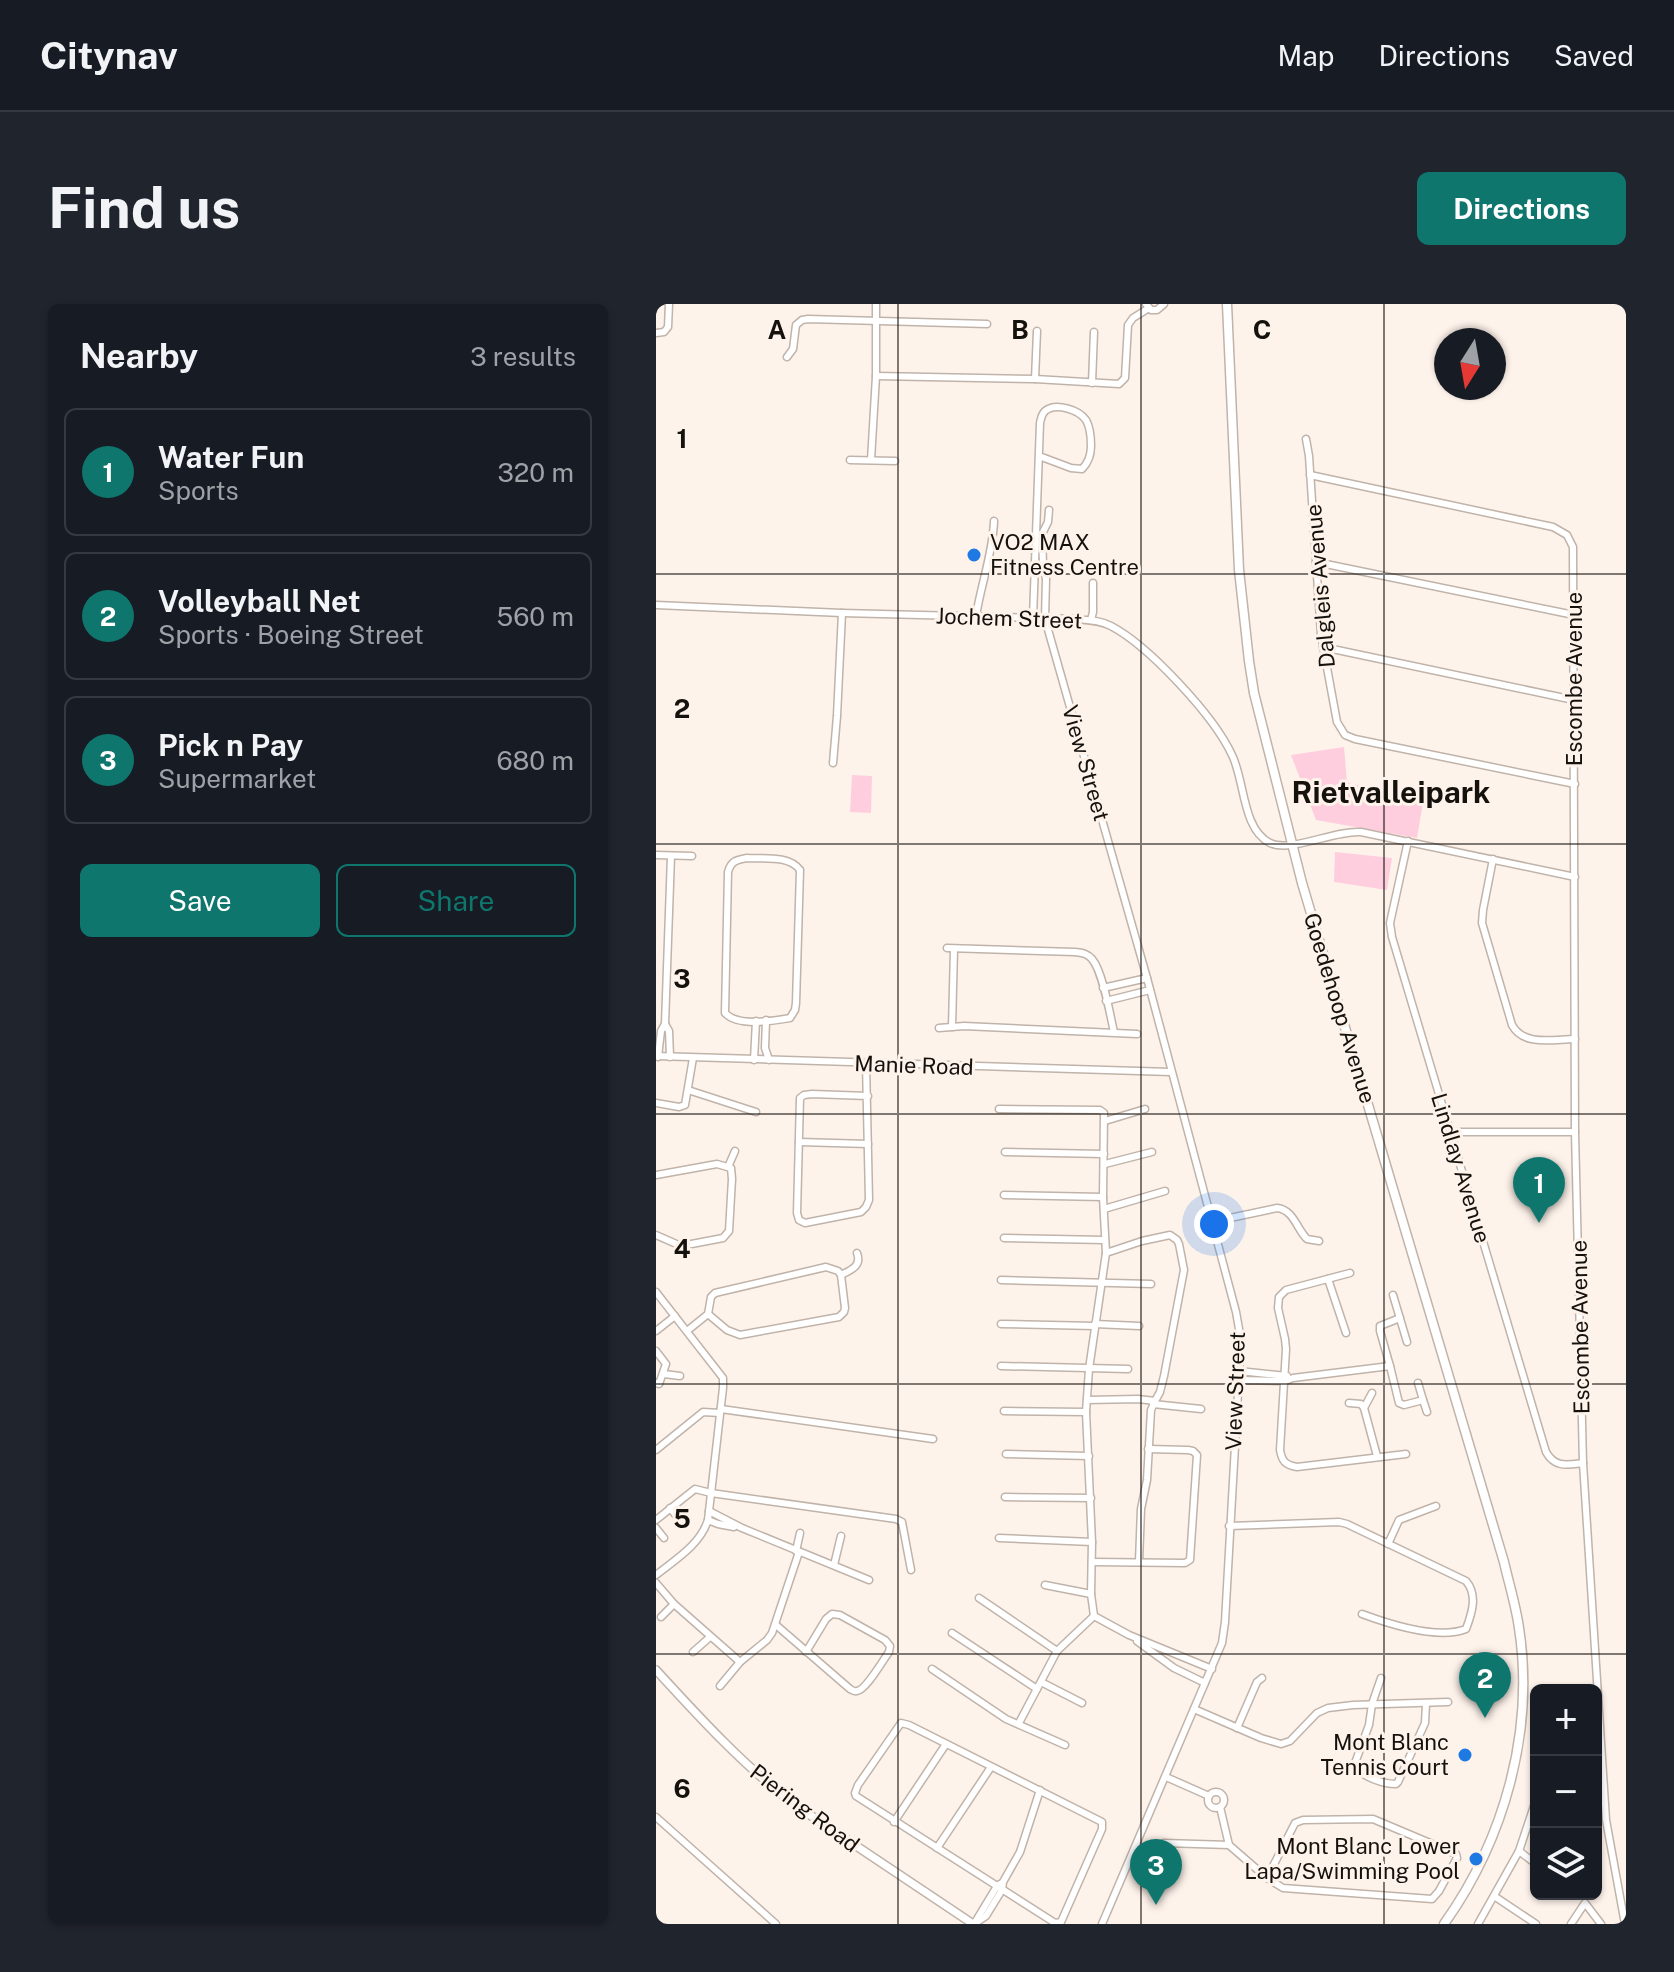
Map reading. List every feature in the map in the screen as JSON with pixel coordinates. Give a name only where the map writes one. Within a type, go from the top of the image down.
[{"type":"main road","name":"Goedehoop Avenue","points":[[1227,304],[1237,533],[1242,604],[1254,693],[1291,845],[1504,1562],[1519,1627],[1523,1662],[1522,1699],[1515,1768],[1489,1846],[1444,1924]]},
{"type":"street","points":[[656,333],[664,332],[668,327],[669,304]]},
{"type":"street","points":[[871,460],[876,304]]},
{"type":"street","points":[[876,376],[1123,382],[1128,325],[1147,306],[1157,310],[1164,304]]},
{"type":"street","points":[[787,357],[793,349],[796,325],[802,320],[987,324]]},
{"type":"street","points":[[1035,379],[1037,331]]},
{"type":"street","points":[[1092,383],[1094,332]]},
{"type":"street","points":[[1033,618],[1040,423],[1044,412],[1053,408],[1079,413],[1087,422],[1091,451],[1082,469],[1039,456]]},
{"type":"street","name":"Dalgleis Avenue","points":[[1306,439],[1323,647],[1337,722],[1345,735],[1575,784]]},
{"type":"street","points":[[850,460],[895,461]]},
{"type":"street","name":"Escombe Avenue","points":[[1310,475],[1553,527],[1569,537],[1574,550],[1575,1132],[1583,1463],[1606,1820],[1625,1924]]},
{"type":"street","name":"View Street","points":[[1049,510],[1042,534],[1046,579],[1045,619],[1147,978],[1241,1340],[1224,1633],[1212,1669],[1102,1924]]},
{"type":"street","points":[[976,616],[992,545],[994,521]]},
{"type":"street","points":[[1316,562],[1574,615]]},
{"type":"street","points":[[1091,620],[1093,583]]},
{"type":"street","name":"Jochem Street","points":[[656,605],[1091,620],[1108,624],[1151,657],[1184,688],[1223,738],[1240,775],[1255,830],[1272,844],[1291,845]]},
{"type":"street","points":[[833,763],[842,613]]},
{"type":"street","points":[[1323,647],[1574,700]]},
{"type":"street","points":[[1291,845],[1348,832],[1375,834],[1575,877]]},
{"type":"street","name":"Lindlay Avenue","points":[[1408,841],[1390,931],[1546,1452],[1552,1461],[1562,1466],[1583,1463]]},
{"type":"street","points":[[656,855],[692,856]]},
{"type":"street","points":[[657,1056],[665,1024],[671,856]]},
{"type":"street","points":[[1493,859],[1483,910],[1483,927],[1512,1025],[1518,1034],[1527,1039],[1575,1039]]},
{"type":"street","points":[[736,860],[786,860],[793,862],[800,870],[795,1010],[790,1018],[756,1021],[731,1019],[726,1016],[724,1008],[728,872],[730,864],[736,860]]},
{"type":"street","points":[[952,1027],[951,948],[1083,953],[1090,956],[1096,965],[1114,1032]]},
{"type":"street","points":[[1103,988],[1147,978]]},
{"type":"street","points":[[1106,1001],[1150,990]]},
{"type":"street","points":[[766,1020],[765,1048],[769,1060]]},
{"type":"street","points":[[754,1060],[756,1021]]},
{"type":"street","points":[[665,1024],[669,1031],[670,1057]]},
{"type":"street","points":[[939,1028],[1137,1034]]},
{"type":"street","name":"Manie Road","points":[[657,1056],[1171,1072]]},
{"type":"street","points":[[656,1103],[683,1107],[687,1102],[693,1058]]},
{"type":"street","points":[[866,1063],[868,1096],[869,1200],[861,1212],[805,1223],[799,1220],[800,1101],[804,1095],[868,1096]]},
{"type":"street","points":[[688,1090],[756,1112]]},
{"type":"street","points":[[999,1109],[1100,1110],[1104,1113],[1106,1253],[1086,1412],[1094,1616]]},
{"type":"street","points":[[1105,1121],[1145,1109]]},
{"type":"street","points":[[1451,1132],[1575,1132]]},
{"type":"street","points":[[799,1142],[868,1144]]},
{"type":"street","points":[[728,1167],[735,1151]]},
{"type":"street","points":[[1005,1152],[1104,1154]]},
{"type":"street","points":[[1105,1164],[1152,1152]]},
{"type":"street","points":[[656,1175],[717,1164],[732,1170],[729,1231],[725,1237],[681,1246],[656,1235]]},
{"type":"street","points":[[1104,1209],[1165,1191]]},
{"type":"street","points":[[1004,1195],[1103,1197]]},
{"type":"street","points":[[1211,1222],[1283,1209],[1290,1212],[1307,1239],[1319,1241]]},
{"type":"street","points":[[1106,1253],[1165,1235],[1174,1237],[1179,1244],[1184,1270],[1164,1376],[1151,1410],[1139,1562]]},
{"type":"street","points":[[1004,1238],[1104,1240]]},
{"type":"street","points":[[841,1275],[857,1265],[857,1253]]},
{"type":"street","points":[[687,1331],[708,1314],[711,1297],[720,1292],[826,1267],[841,1275],[845,1308],[839,1317],[740,1335],[727,1330],[708,1314]]},
{"type":"street","points":[[1350,1273],[1286,1290],[1279,1297],[1288,1378],[1280,1450],[1283,1461],[1297,1467],[1406,1454]]},
{"type":"street","points":[[1328,1279],[1346,1333]]},
{"type":"street","points":[[1001,1280],[1151,1284]]},
{"type":"street","points":[[656,1292],[723,1378],[708,1520],[697,1541],[656,1575]]},
{"type":"street","points":[[1393,1295],[1407,1342]]},
{"type":"street","points":[[656,1331],[675,1316]]},
{"type":"street","points":[[1400,1318],[1380,1326],[1400,1404],[1423,1400]]},
{"type":"street","points":[[1001,1324],[1139,1326]]},
{"type":"street","points":[[656,1351],[666,1364],[656,1395]]},
{"type":"street","points":[[1001,1366],[1128,1369]]},
{"type":"street","points":[[1238,1380],[1288,1378],[1390,1366]]},
{"type":"street","points":[[1239,1371],[1288,1378]]},
{"type":"street","points":[[664,1374],[680,1376]]},
{"type":"street","points":[[1418,1383],[1427,1412]]},
{"type":"street","points":[[1364,1408],[1372,1393]]},
{"type":"street","points":[[1087,1400],[1138,1399],[1201,1409]]},
{"type":"street","points":[[1349,1403],[1361,1404],[1364,1408],[1377,1456]]},
{"type":"street","points":[[656,1450],[703,1412],[721,1411],[933,1439]]},
{"type":"street","points":[[1004,1411],[1086,1412]]},
{"type":"street","points":[[1092,1562],[1185,1563],[1191,1556],[1197,1455],[1188,1450],[1148,1449]]},
{"type":"street","points":[[1006,1454],[1089,1456]]},
{"type":"street","points":[[656,1520],[694,1489],[896,1519],[902,1522],[911,1570]]},
{"type":"street","points":[[1005,1497],[1091,1498]]},
{"type":"street","points":[[1388,1544],[1399,1520],[1436,1506]]},
{"type":"street","points":[[670,1508],[682,1523]]},
{"type":"street","points":[[709,1511],[742,1528],[869,1580]]},
{"type":"street","points":[[708,1520],[742,1528]]},
{"type":"street","points":[[1229,1526],[1347,1524],[1469,1583],[1473,1593],[1471,1616],[1466,1629],[1445,1634],[1397,1625],[1362,1614]]},
{"type":"street","points":[[656,1528],[664,1538]]},
{"type":"street","points":[[720,1686],[740,1662],[770,1637],[798,1551],[800,1533]]},
{"type":"street","points":[[834,1565],[841,1536]]},
{"type":"street","points":[[999,1538],[1092,1542]]},
{"type":"street","points":[[656,1583],[674,1604],[740,1662]]},
{"type":"street","points":[[1045,1585],[1091,1594]]},
{"type":"street","points":[[979,1598],[1057,1651]]},
{"type":"street","points":[[661,1617],[674,1604]]},
{"type":"street","points":[[776,1625],[806,1652],[850,1689],[857,1691],[864,1688],[890,1646],[885,1640],[840,1615],[832,1614],[806,1652]]},
{"type":"street","points":[[1094,1616],[1129,1635],[1212,1669]]},
{"type":"street","points":[[1019,1723],[1057,1651],[1094,1616]]},
{"type":"street","points":[[952,1633],[1039,1686],[1082,1703]]},
{"type":"street","points":[[1129,1635],[1174,1668],[1205,1683]]},
{"type":"street","points":[[693,1652],[710,1637]]},
{"type":"street","points":[[932,1669],[998,1714],[1065,1745]]},
{"type":"street","name":"Piering Road","points":[[656,1670],[776,1791],[974,1924]]},
{"type":"street","points":[[1237,1728],[1257,1682],[1262,1678]]},
{"type":"street","points":[[1381,1678],[1355,1763],[1355,1768],[1361,1773],[1392,1784],[1398,1782],[1425,1723],[1426,1704]]},
{"type":"street","points":[[1194,1709],[1277,1744],[1294,1738],[1322,1710],[1372,1704],[1448,1702]]},
{"type":"street","points":[[901,1723],[946,1744],[1102,1822],[1102,1829],[1061,1922],[1055,1923],[1001,1886],[894,1822],[859,1799],[855,1793],[901,1723]]},
{"type":"street","points":[[894,1822],[946,1744]]},
{"type":"street","points":[[937,1848],[991,1767]]},
{"type":"street","points":[[1166,1777],[1209,1796]]},
{"type":"street","points":[[974,1924],[986,1916],[1020,1852],[1040,1790]]},
{"type":"street","points":[[1215,1791],[1223,1795],[1224,1802],[1220,1807],[1210,1806],[1209,1796],[1215,1791]]},
{"type":"street","points":[[1220,1807],[1229,1845],[1267,1878],[1289,1889],[1432,1899],[1457,1858],[1456,1854],[1373,1819],[1303,1820],[1295,1823],[1267,1878]]},
{"type":"street","points":[[656,1817],[776,1924]]},
{"type":"street","points":[[1478,1924],[1519,1851],[1530,1818]]},
{"type":"street","points":[[1602,1821],[1606,1820]]},
{"type":"street","points":[[1164,1843],[1229,1845]]},
{"type":"street","points":[[1519,1851],[1530,1859]]},
{"type":"street","points":[[1494,1896],[1536,1924]]},
{"type":"street","points":[[1571,1924],[1586,1900]]},
{"type":"street","points":[[1585,1903],[1601,1924]]},
{"type":"shaded area","points":[[1344,747],[1347,783],[1424,797],[1417,838],[1316,820],[1291,755]]},
{"type":"shaded area","points":[[852,775],[872,776],[871,813],[850,812]]},
{"type":"shaded area","points":[[1335,852],[1392,858],[1387,890],[1334,882]]},
{"type":"place","name":"VO2 MAX Fitness Centre","points":[[974,555]]},
{"type":"place","name":"Water Fun","points":[[1539,1223]]},
{"type":"place","name":"Volleyball Net","points":[[1485,1718]]},
{"type":"place","name":"Mont Blanc Tennis Court","points":[[1465,1755]]},
{"type":"place","name":"Mont Blanc Lower Lapa/Swimming Pool","points":[[1476,1859]]},
{"type":"place","name":"Pick n Pay","points":[[1156,1905]]},
{"type":"district","name":"Rietvalleipark","points":[[1391,792]]}]
